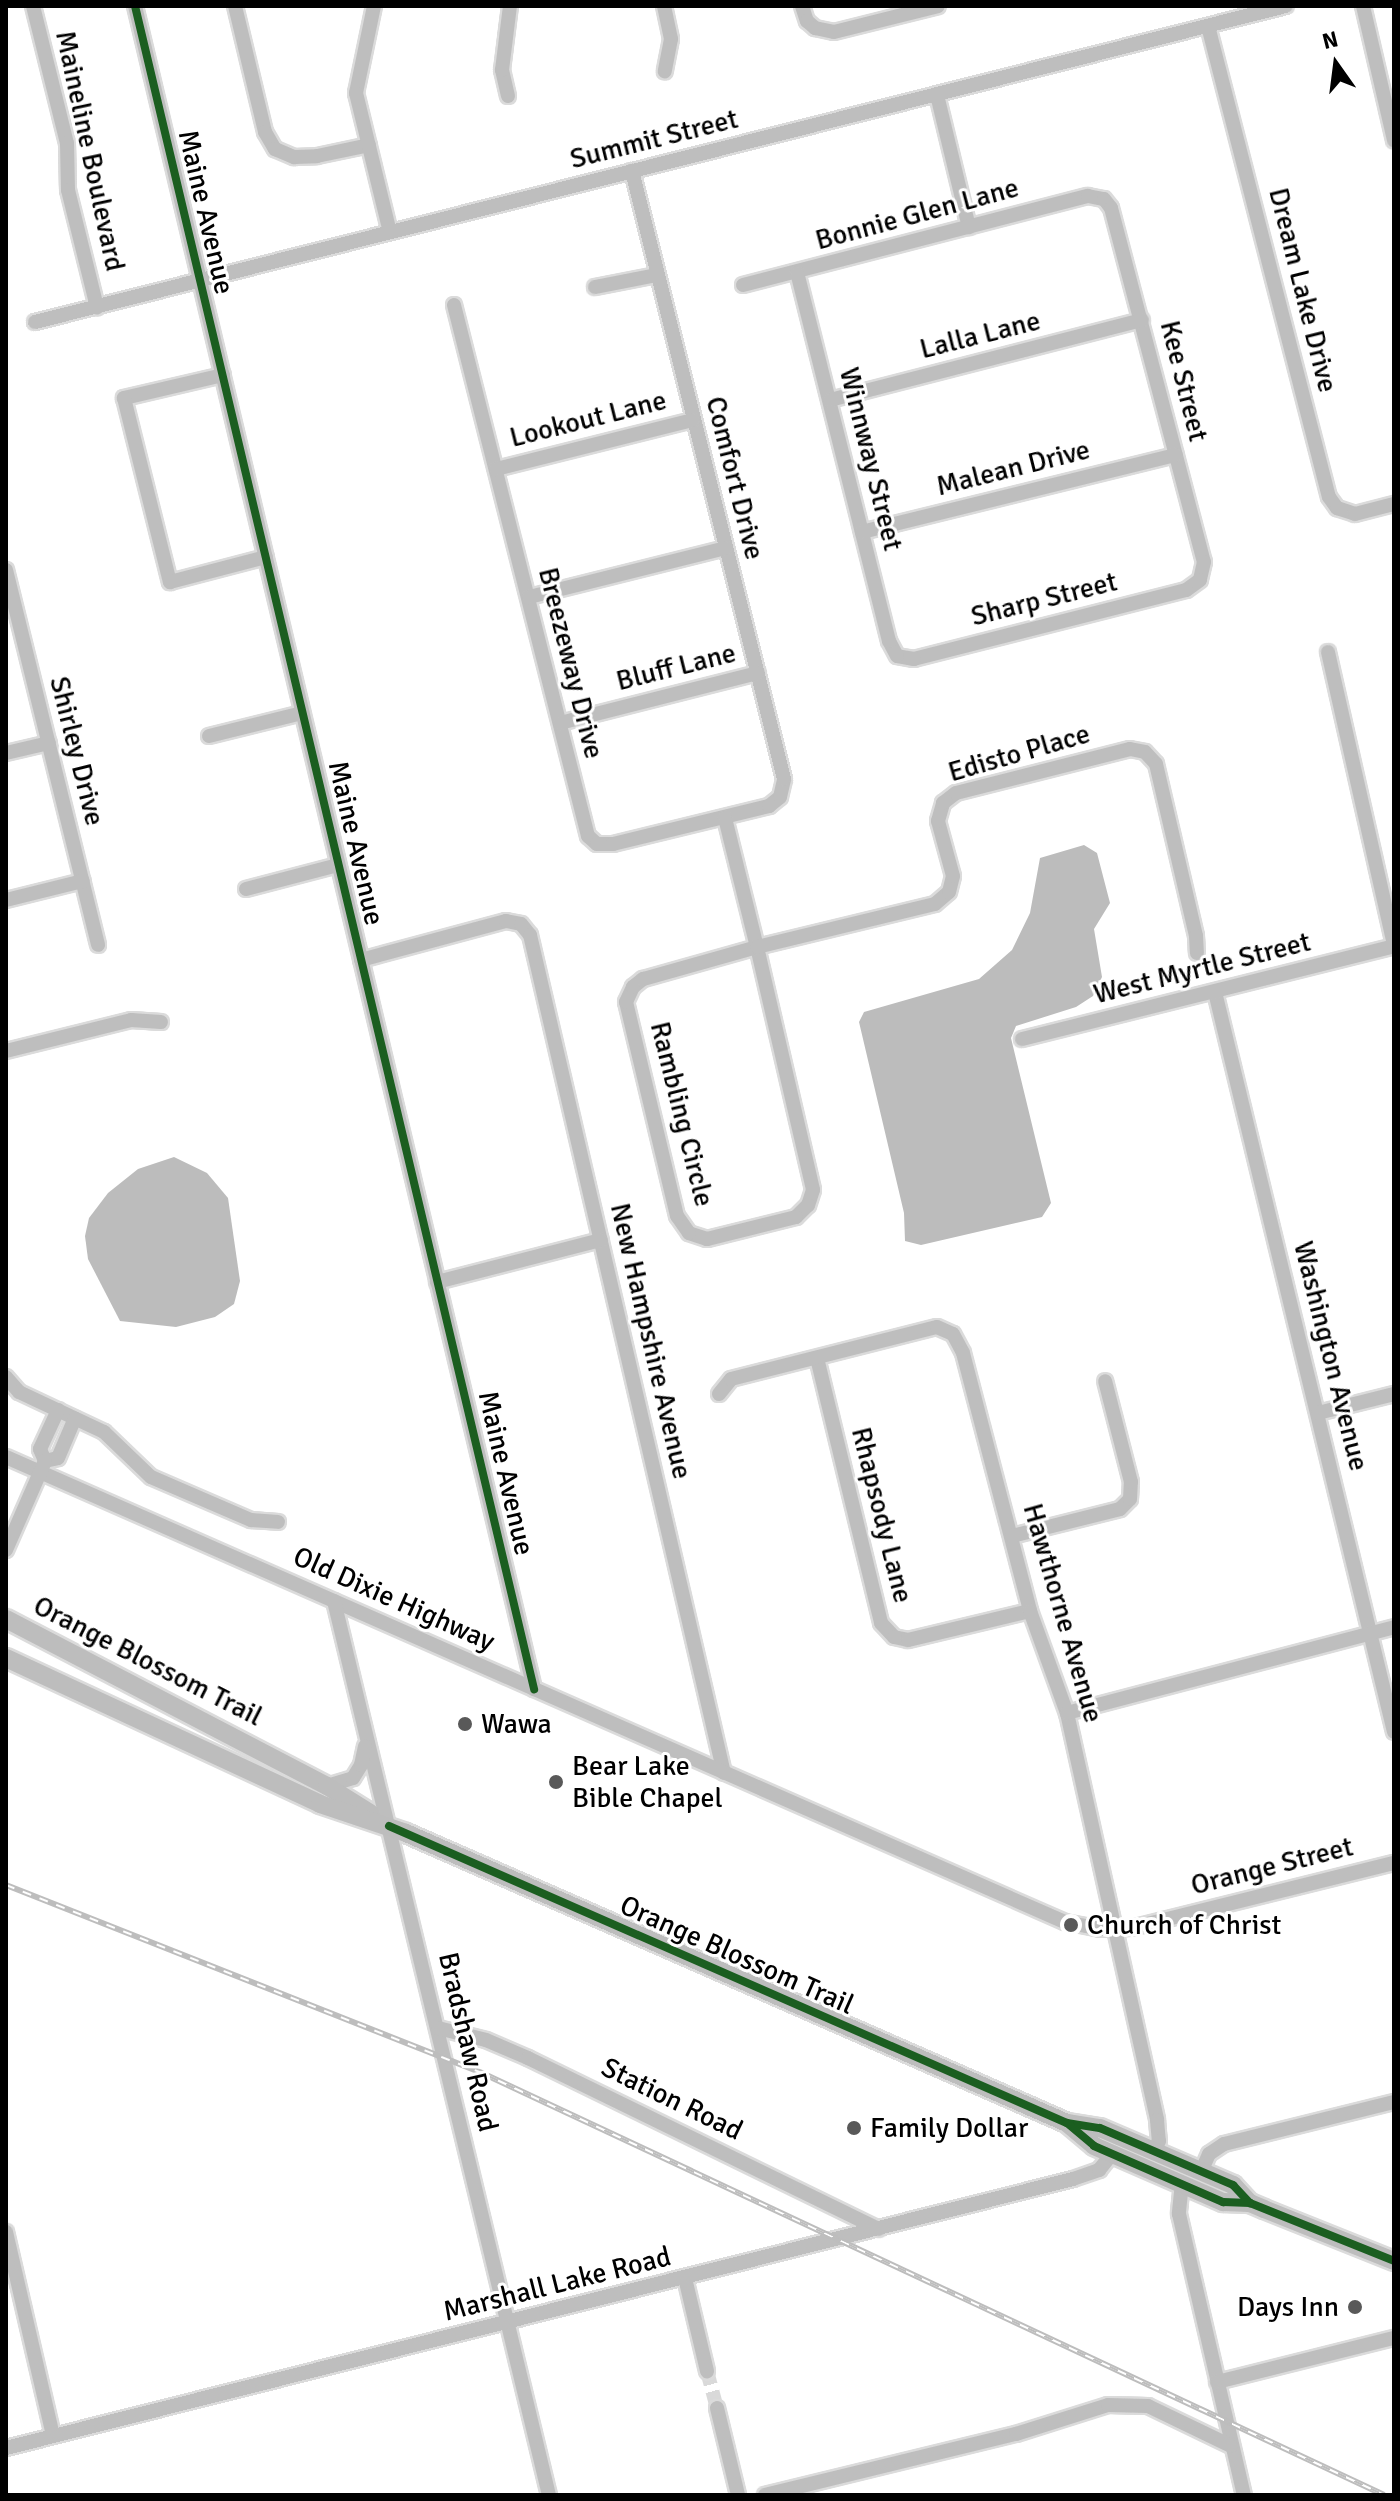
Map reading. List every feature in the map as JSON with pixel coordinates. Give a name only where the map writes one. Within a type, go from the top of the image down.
[{"type":"main road","name":"Orange Blossom Trail","points":[[6,1619],[327,1786],[389,1826]]},
{"type":"main road","points":[[6,1635],[38,1635]]},
{"type":"main road","name":"Orange Blossom Trail","points":[[6,1658],[320,1804],[389,1826],[1067,2123],[1100,2128],[1233,2185],[1250,2203]]},
{"type":"main road","name":"Orange Blossom Trail","points":[[1067,2123],[1094,2146],[1223,2202],[1250,2203],[1394,2261]]},
{"type":"street","name":"Maineline Boulevard","points":[[33,6],[67,143],[68,190],[97,307]]},
{"type":"street","name":"Maine Avenue","points":[[135,6],[534,1689]]},
{"type":"street","points":[[235,6],[265,132],[275,149],[294,157],[305,157],[369,145]]},
{"type":"street","points":[[374,6],[356,93],[390,232]]},
{"type":"street","points":[[508,96],[502,70],[510,6]]},
{"type":"street","points":[[664,6],[671,39],[665,71]]},
{"type":"street","points":[[802,6],[807,21],[815,28],[834,32],[938,6]]},
{"type":"street","name":"Summit Street","points":[[35,322],[1286,6]]},
{"type":"street","points":[[1363,6],[1394,140]]},
{"type":"street","name":"Dream Lake Drive","points":[[1208,26],[1329,497],[1337,508],[1355,514],[1394,504]]},
{"type":"street","points":[[937,95],[969,227]]},
{"type":"street","name":"Comfort Drive","points":[[632,171],[784,779],[780,797]]},
{"type":"street","name":"Bonnie Glen Lane","points":[[743,285],[1088,196],[1104,199]]},
{"type":"street","name":"Kee Street","points":[[1104,199],[1111,208],[1142,320],[1204,562],[1200,580]]},
{"type":"street","name":"Winnway Street","points":[[797,273],[889,641],[897,656]]},
{"type":"street","points":[[595,287],[657,275]]},
{"type":"street","name":"Breezeway Drive","points":[[454,305],[588,836],[597,844],[613,844],[769,806],[780,797]]},
{"type":"street","name":"Lalla Lane","points":[[830,400],[1142,320]]},
{"type":"street","points":[[223,375],[124,398],[170,582],[266,557]]},
{"type":"street","name":"Lookout Lane","points":[[496,469],[693,420]]},
{"type":"street","name":"Malean Drive","points":[[862,532],[1176,455]]},
{"type":"street","points":[[529,597],[726,548]]},
{"type":"street","name":"Shirley Drive","points":[[6,570],[10,605],[49,743],[98,945]]},
{"type":"street","name":"Sharp Street","points":[[897,656],[914,659],[1186,590],[1200,580]]},
{"type":"street","points":[[1328,652],[1394,946]]},
{"type":"street","name":"Bluff Lane","points":[[560,723],[758,673]]},
{"type":"street","points":[[209,736],[302,713]]},
{"type":"street","points":[[6,753],[49,743]]},
{"type":"street","name":"Edisto Place","points":[[757,947],[935,904],[949,892],[953,876],[938,821],[943,803],[956,793],[1130,749],[1145,752],[1156,764],[1196,936],[1197,953]]},
{"type":"street","name":"Rambling Circle","points":[[725,818],[757,947],[813,1190],[808,1205],[796,1217],[707,1239],[689,1233],[677,1216],[626,1002],[633,987],[643,979],[757,947]]},
{"type":"street","points":[[246,889],[338,865]]},
{"type":"street","points":[[6,900],[83,881]]},
{"type":"street","name":"New Hampshire Avenue","points":[[361,960],[506,921],[521,924],[530,935],[724,1773]]},
{"type":"street","name":"West Myrtle Street","points":[[1022,1039],[1394,946]]},
{"type":"street","name":"Washington Avenue","points":[[1215,992],[1394,1732]]},
{"type":"street","points":[[6,1051],[131,1020],[161,1022]]},
{"type":"street","points":[[437,1282],[601,1240]]},
{"type":"street","name":"Hawthorne Avenue","points":[[719,1394],[731,1379],[937,1327],[953,1334],[963,1353],[1030,1611],[1067,1713],[1157,2120],[1159,2141],[1153,2152]]},
{"type":"street","name":"Rhapsody Lane","points":[[817,1358],[881,1623],[894,1637],[908,1640],[1030,1611]]},
{"type":"street","points":[[6,1377],[19,1392],[104,1432],[151,1477],[251,1520],[278,1522]]},
{"type":"street","points":[[1012,1536],[1120,1509],[1130,1499],[1131,1482],[1105,1381]]},
{"type":"street","points":[[1318,1413],[1394,1394]]},
{"type":"street","points":[[6,1550],[42,1466],[40,1449],[58,1410]]},
{"type":"street","points":[[42,1466],[58,1458],[75,1418]]},
{"type":"street","points":[[46,1435],[64,1443]]},
{"type":"street","name":"Old Dixie Highway","points":[[6,1457],[42,1466],[334,1601],[1046,1916],[1075,1925],[1116,1930]]},
{"type":"street","name":"Bradshaw Road","points":[[334,1601],[549,2495]]},
{"type":"street","points":[[1067,1713],[1394,1627]]},
{"type":"street","points":[[327,1786],[341,1784],[359,1772],[366,1737]]},
{"type":"street","name":"Orange Street","points":[[1116,1930],[1394,1863]]},
{"type":"street","name":"Station Road","points":[[438,2028],[486,2040],[528,2058],[879,2229]]},
{"type":"street","points":[[1201,2172],[1209,2154],[1224,2144],[1394,2102]]},
{"type":"street","name":"Marshall Lake Road","points":[[6,2448],[1085,2176],[1099,2170],[1113,2153]]},
{"type":"street","points":[[1182,2183],[1179,2214],[1244,2495]]},
{"type":"street","points":[[6,2232],[53,2436]]},
{"type":"street","points":[[685,2278],[707,2371]]},
{"type":"street","points":[[1217,2382],[1394,2338]]},
{"type":"street","points":[[765,2495],[1016,2434],[1108,2405],[1126,2403],[1148,2406],[1231,2446]]},
{"type":"street","points":[[717,2408],[738,2495]]},
{"type":"shaded area","points":[[1084,845],[1097,853],[1110,903],[1094,929],[1102,977],[1093,996],[1076,1007],[1016,1026],[1011,1038],[1051,1203],[1042,1217],[921,1245],[905,1241],[904,1213],[859,1022],[864,1012],[979,979],[1012,950],[1030,913],[1040,858]]},
{"type":"shaded area","points":[[174,1157],[207,1173],[228,1198],[240,1281],[234,1304],[215,1317],[176,1327],[120,1321],[88,1259],[85,1236],[89,1218],[108,1193],[138,1169]]},
{"type":"tunnel","points":[[707,2371],[717,2408]]},
{"type":"railway","points":[[6,1885],[482,2073],[1384,2495]]},
{"type":"cycle path","points":[[135,6],[534,1689]]},
{"type":"cycle path","points":[[389,1826],[1067,2123],[1100,2128],[1233,2185],[1250,2203],[1394,2261]]},
{"type":"cycle path","points":[[1067,2123],[1094,2146],[1223,2202],[1250,2203]]},
{"type":"place","name":"Wawa","points":[[465,1724]]},
{"type":"place","name":"Bear Lake Bible Chapel","points":[[556,1782]]},
{"type":"place","name":"Church of Christ","points":[[1071,1925]]},
{"type":"place","name":"Family Dollar","points":[[854,2128]]},
{"type":"place","name":"Days Inn","points":[[1355,2307]]}]
